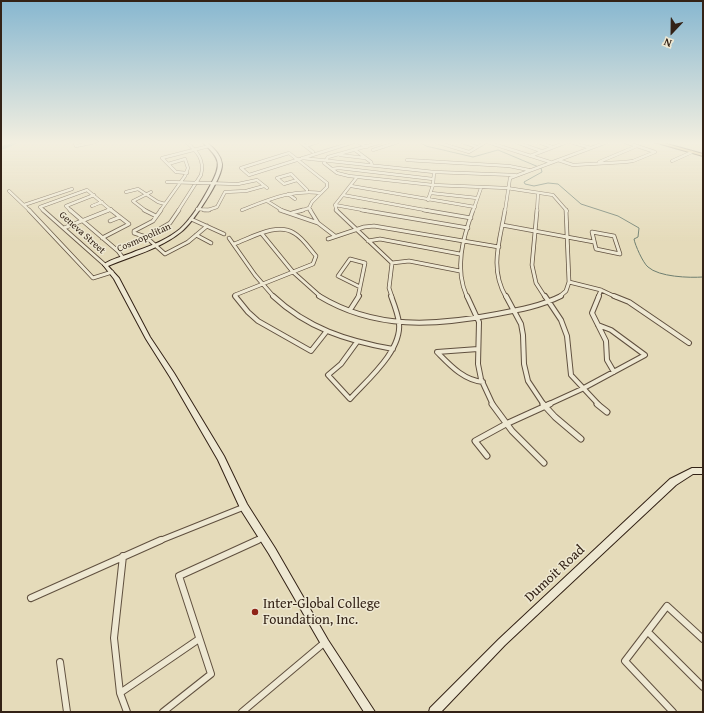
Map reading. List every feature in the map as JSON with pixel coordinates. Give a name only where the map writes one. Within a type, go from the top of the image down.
[{"type":"street","points":[[185,175],[153,221],[134,231],[134,234],[146,238],[156,244],[165,254],[196,235],[207,226]]},
{"type":"street","points":[[146,238],[170,223],[200,175]]},
{"type":"street","name":"Cosmopolitan","points":[[104,265],[156,244],[180,232],[188,225],[217,175]]},
{"type":"street","points":[[287,175],[277,178],[284,184],[297,180]]},
{"type":"street","points":[[292,175],[307,190]]},
{"type":"street","points":[[292,214],[309,208],[312,202],[326,187],[326,183],[317,175]]},
{"type":"street","points":[[262,234],[294,273],[309,288],[329,301],[373,318],[400,322],[433,324],[514,311],[549,301],[562,295],[567,290],[569,282],[568,219],[564,206],[553,195],[507,188],[433,185],[341,175]]},
{"type":"street","points":[[401,175],[433,179]]},
{"type":"street","points":[[428,200],[433,185],[434,175]]},
{"type":"street","points":[[515,175],[510,178],[507,188],[496,274],[500,288],[521,323],[524,337],[523,356],[525,370],[530,386],[553,416],[581,439]]},
{"type":"street","points":[[335,205],[357,177]]},
{"type":"street","points":[[229,184],[231,178]]},
{"type":"street","points":[[167,182],[229,184],[257,180],[265,187],[225,192],[217,207],[208,210],[197,209]]},
{"type":"street","points":[[126,192],[138,189],[142,186]]},
{"type":"street","points":[[351,186],[475,207]]},
{"type":"street","points":[[24,205],[72,188]]},
{"type":"street","points":[[481,188],[460,254],[460,271],[468,298],[478,317],[480,328],[478,364],[482,382],[490,401],[506,424],[520,441],[544,463]]},
{"type":"street","points":[[138,189],[165,204]]},
{"type":"street","name":"Geneva Street","points":[[94,195],[87,190],[40,207],[112,272]]},
{"type":"street","points":[[242,210],[288,194],[307,190],[321,193]]},
{"type":"street","points":[[9,191],[43,223],[93,278],[112,272],[148,338],[172,374],[221,458],[244,507],[325,643],[370,712]]},
{"type":"street","points":[[151,192],[133,201],[156,216]]},
{"type":"street","points":[[431,193],[477,198]]},
{"type":"street","points":[[538,193],[532,265],[533,274],[536,283],[549,301],[567,336],[571,375],[582,389],[607,412]]},
{"type":"street","points":[[288,194],[295,199]]},
{"type":"street","points":[[102,238],[129,224],[94,195],[66,206],[102,238],[118,250],[123,258]]},
{"type":"street","points":[[343,195],[471,218]]},
{"type":"street","points":[[267,201],[278,210],[318,224],[335,236]]},
{"type":"street","points":[[92,206],[102,202]]},
{"type":"street","points":[[335,205],[468,228]]},
{"type":"street","points":[[335,205],[335,209],[392,262],[409,261],[460,271]]},
{"type":"street","points":[[309,208],[318,224]]},
{"type":"street","points":[[64,228],[111,209]]},
{"type":"street","points":[[110,221],[120,217]]},
{"type":"street","points":[[191,219],[224,234]]},
{"type":"street","points":[[502,225],[594,242]]},
{"type":"street","points":[[328,239],[356,229],[383,226],[499,247]]},
{"type":"street","points":[[234,244],[278,228],[291,230],[316,256],[313,264],[294,273],[235,295],[248,312],[258,321],[311,351],[326,332]]},
{"type":"street","points":[[592,232],[614,236],[620,254],[596,249],[594,242],[592,232]]},
{"type":"street","points":[[196,235],[211,243]]},
{"type":"street","points":[[230,238],[263,284],[285,308],[326,332],[357,342],[393,349]]},
{"type":"street","points":[[368,241],[380,239],[460,254]]},
{"type":"street","points":[[350,310],[359,295],[364,263],[358,260],[350,259],[338,276],[360,287]]},
{"type":"street","points":[[357,342],[341,364],[328,375],[350,399],[379,368],[393,349],[399,334],[400,322],[389,288],[392,262]]},
{"type":"street","points":[[569,282],[601,290],[629,302],[688,343]]},
{"type":"street","points":[[601,290],[592,313],[593,318],[606,341],[607,360],[614,372]]},
{"type":"street","points":[[487,456],[475,441],[506,424],[582,389],[644,355],[611,330],[598,325]]},
{"type":"street","points":[[478,349],[438,352],[449,364],[468,378],[476,382],[482,382]]},
{"type":"street","name":"Dumoit Road","points":[[434,712],[502,642],[673,482],[692,471],[703,471]]},
{"type":"street","points":[[31,598],[123,556],[244,507]]},
{"type":"street","points":[[163,712],[211,674],[179,576],[263,538]]},
{"type":"street","points":[[123,556],[114,638],[120,693],[127,712]]},
{"type":"street","points":[[673,712],[625,661],[667,606],[703,639]]},
{"type":"street","points":[[648,632],[703,687]]},
{"type":"street","points":[[120,693],[199,639]]},
{"type":"street","points":[[242,712],[325,643]]},
{"type":"street","points":[[60,662],[67,712]]},
{"type":"waterway","points":[[536,175],[524,182],[525,184],[534,186],[548,183],[558,184],[581,204],[618,216],[639,228],[638,237],[634,239],[640,254],[648,267],[659,273],[667,275],[703,277]]},
{"type":"place","name":"Inter-Global College Foundation, Inc.","points":[[255,612]]}]
